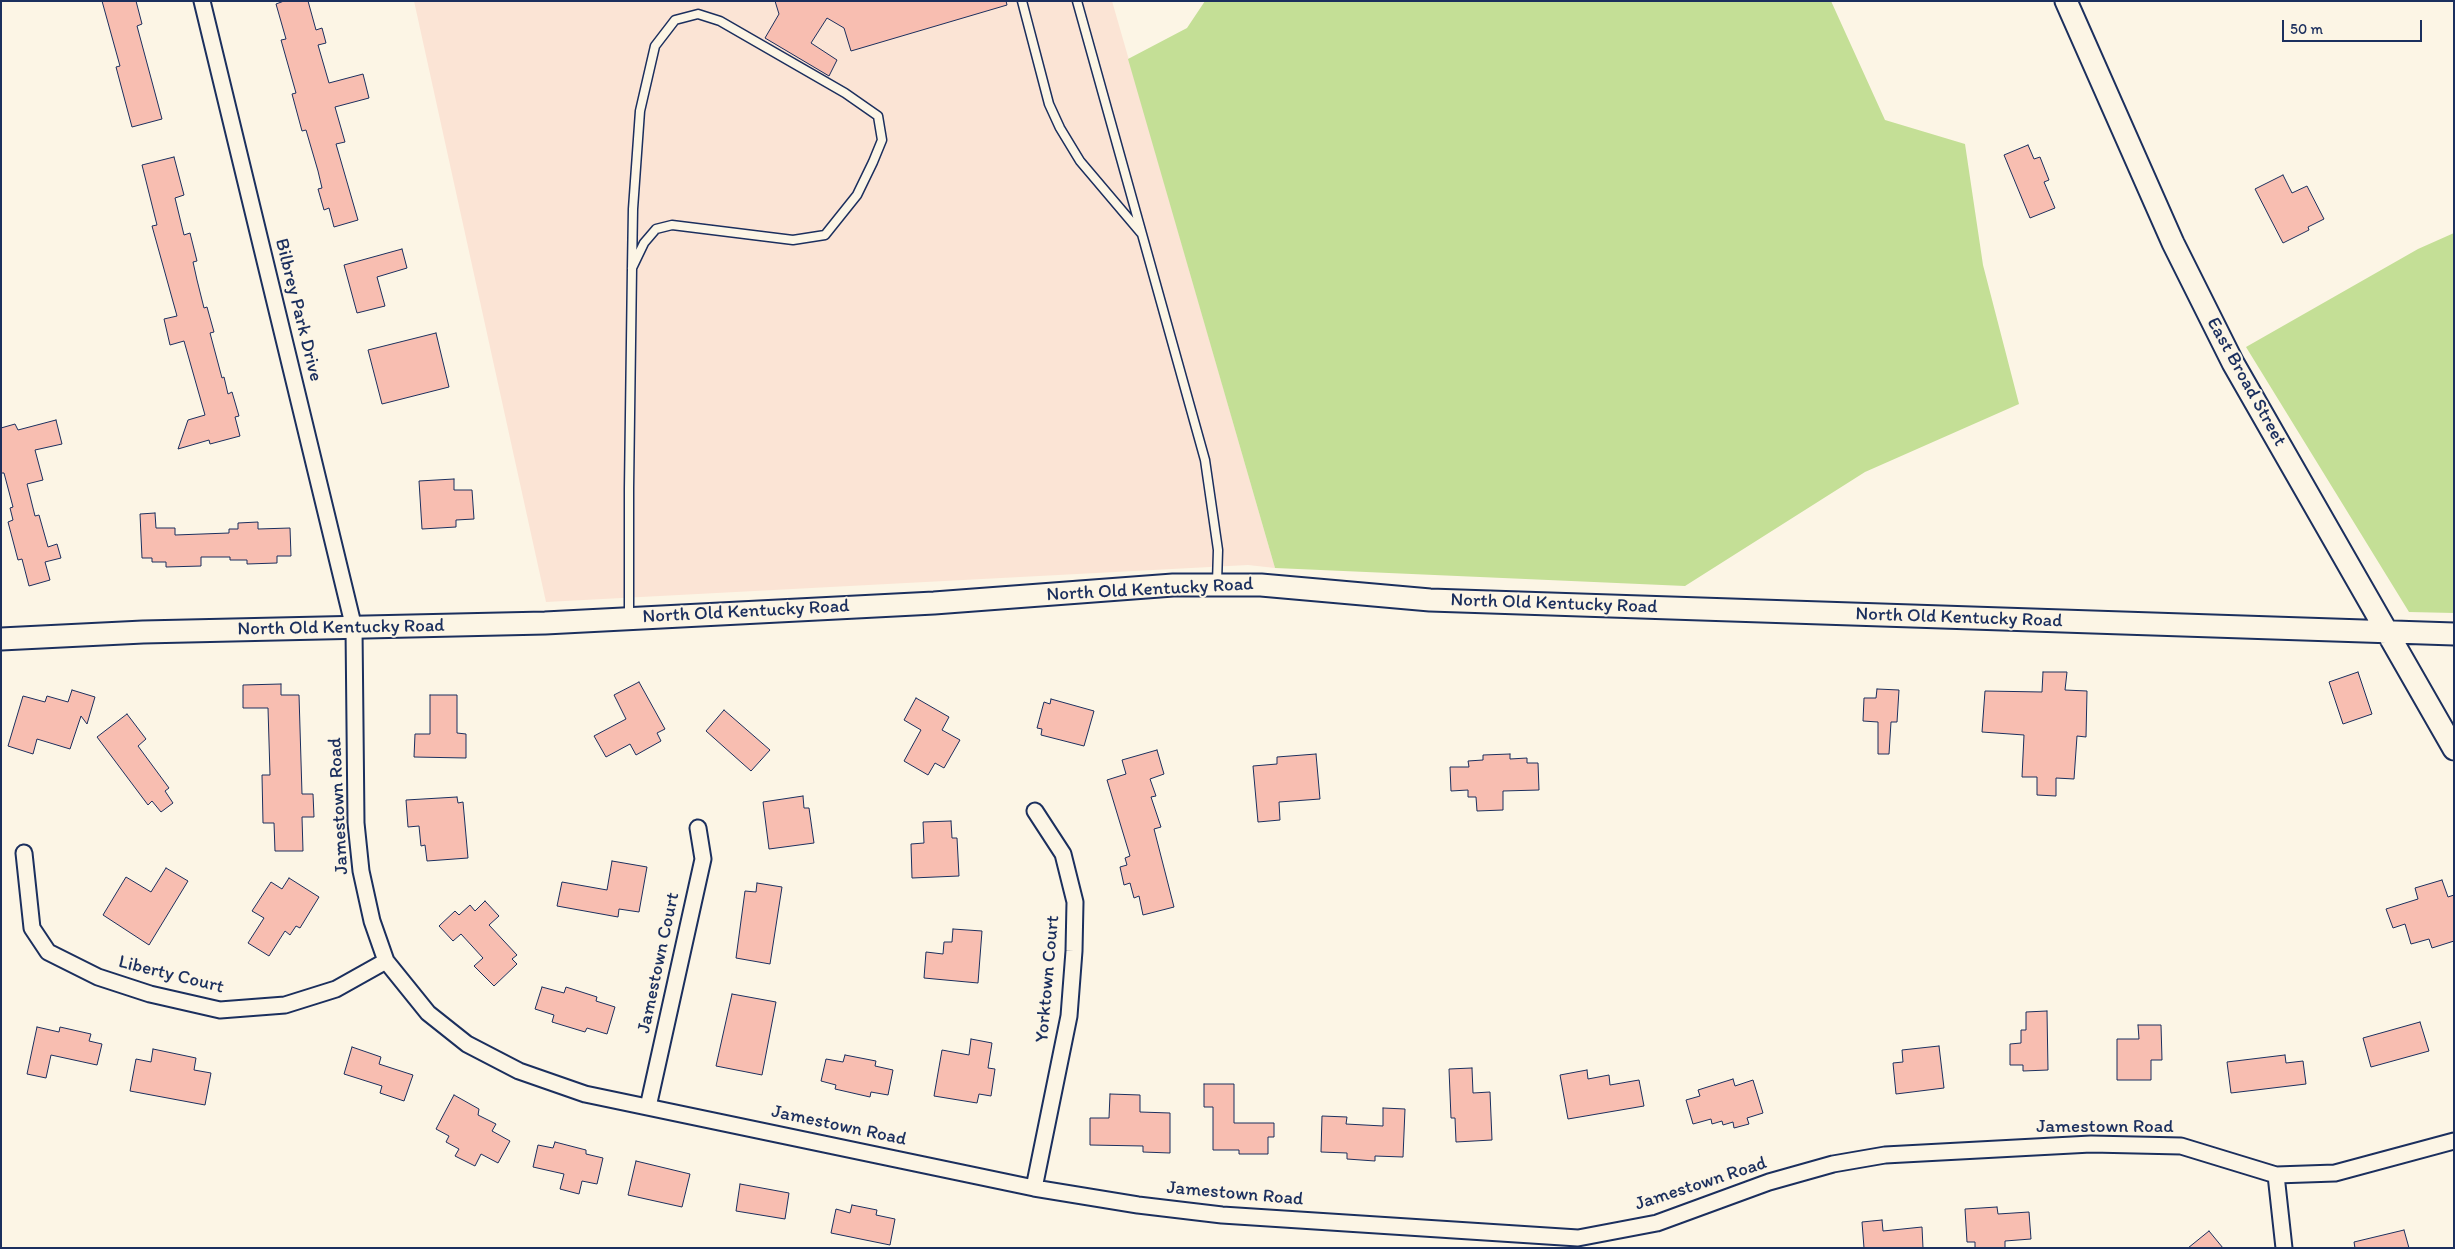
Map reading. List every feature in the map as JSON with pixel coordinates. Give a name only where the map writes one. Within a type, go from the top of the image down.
[{"type":"street","name":"Bilbrey Park Drive","points":[[202,1],[354,628]]},
{"type":"street","name":"East Broad Street","points":[[2066,1],[2173,244],[2233,363],[2454,749]]},
{"type":"street","name":"North Old Kentucky Road","points":[[1,639],[143,632],[546,623],[934,603],[1173,586],[1217,585],[1262,585],[1430,600],[2454,634]]},
{"type":"street","name":"Jamestown Road","points":[[354,628],[356,824],[361,871],[370,913],[386,961],[428,1013],[466,1044],[519,1071],[585,1094],[1034,1188],[1138,1205],[1222,1215],[1578,1243],[1657,1224],[1769,1182],[1833,1164],[1885,1155],[2091,1144],[2181,1146],[2276,1175],[2334,1173],[2454,1141]]},
{"type":"street","name":"Yorktown Court","points":[[1034,811],[1063,854],[1075,902],[1074,951],[1069,1016],[1034,1188]]},
{"type":"street","name":"Jamestown Court","points":[[648,1107],[703,859],[698,828]]},
{"type":"street","name":"Liberty Court","points":[[24,853],[32,928],[48,952],[98,977],[150,994],[220,1010],[285,1005],[336,989],[386,961]]},
{"type":"street","points":[[2276,1175],[2284,1248]]},
{"type":"lane","points":[[1022,1],[1049,104],[1060,128],[1080,161],[1142,235]]},
{"type":"lane","points":[[1077,1],[1204,460],[1218,550],[1217,585]]},
{"type":"lane","points":[[628,618],[632,268],[640,111],[655,46],[675,20],[698,14],[720,21],[845,93],[878,116],[882,140],[873,162],[857,195],[825,235],[793,240],[672,225],[656,229],[644,243],[632,268]]},
{"type":"shaded area","points":[[414,1],[1112,1],[1275,568],[1248,565],[546,602]]},
{"type":"green space","points":[[1205,1],[1831,1],[1885,120],[1965,144],[1983,265],[2019,404],[1865,472],[1685,586],[1275,568],[1128,59],[1187,28]]},
{"type":"green space","points":[[2454,233],[2454,613],[2409,612],[2246,347],[2418,249]]},
{"type":"building","points":[[102,1],[136,1],[142,24],[137,26],[162,119],[132,127],[116,67],[120,66]]},
{"type":"building","points":[[284,1],[308,1],[316,30],[322,28],[326,43],[318,45],[329,83],[363,74],[369,98],[335,107],[345,142],[336,144],[358,220],[334,227],[329,208],[324,210],[318,189],[322,188],[318,171],[306,130],[302,131],[292,94],[296,93],[281,40],[286,39],[276,4]]},
{"type":"building","points":[[775,1],[1006,1],[1007,5],[851,51],[844,28],[827,18],[811,43],[837,60],[829,76],[765,38],[779,14]]},
{"type":"building","points":[[2028,145],[2034,159],[2040,157],[2049,180],[2044,182],[2055,208],[2030,218],[2004,155]]},
{"type":"building","points":[[174,157],[184,195],[175,198],[184,235],[190,233],[197,261],[193,262],[197,280],[204,308],[207,307],[214,332],[210,333],[222,378],[224,377],[228,394],[232,392],[239,416],[235,417],[240,436],[210,444],[209,440],[178,449],[188,420],[205,415],[184,341],[170,345],[164,319],[177,316],[152,226],[157,225],[142,165]]},
{"type":"building","points":[[2283,175],[2292,193],[2307,186],[2324,219],[2308,227],[2309,230],[2283,243],[2255,189]]},
{"type":"building","points":[[402,249],[407,268],[377,277],[385,306],[357,313],[344,265]]},
{"type":"building","points":[[436,333],[449,387],[382,404],[368,350]]},
{"type":"building","points":[[56,420],[62,444],[35,450],[43,480],[27,484],[35,516],[39,515],[48,547],[57,544],[61,558],[45,562],[50,580],[29,586],[22,559],[18,560],[8,522],[13,520],[10,508],[13,507],[4,473],[1,473],[1,428],[15,424],[18,430]]},
{"type":"building","points":[[454,479],[454,490],[472,490],[474,519],[456,520],[456,527],[422,529],[419,481]]},
{"type":"building","points":[[155,513],[156,528],[175,528],[175,535],[229,533],[229,529],[238,529],[238,523],[258,522],[258,529],[290,528],[291,556],[277,556],[277,563],[247,564],[247,560],[230,560],[230,557],[201,557],[201,566],[166,567],[166,562],[152,562],[152,558],[142,558],[140,514]]},
{"type":"building","points":[[2043,672],[2067,672],[2065,690],[2087,691],[2086,737],[2077,736],[2074,779],[2056,778],[2056,796],[2037,795],[2037,777],[2022,777],[2024,735],[1982,732],[1985,691],[2042,692]]},
{"type":"building","points":[[2358,672],[2372,714],[2343,724],[2329,682]]},
{"type":"building","points":[[639,682],[665,729],[657,733],[661,741],[636,755],[630,744],[606,757],[594,736],[626,719],[614,695]]},
{"type":"building","points":[[281,684],[281,695],[299,695],[302,794],[313,794],[314,817],[302,817],[303,851],[275,851],[274,823],[263,823],[262,775],[270,775],[268,708],[243,708],[243,685]]},
{"type":"building","points":[[1877,689],[1899,690],[1897,722],[1891,722],[1889,754],[1878,754],[1878,722],[1863,721],[1864,698],[1876,698]]},
{"type":"building","points":[[72,690],[95,697],[87,724],[81,716],[70,749],[37,739],[33,754],[8,746],[23,696],[45,702],[47,696],[68,702]]},
{"type":"building","points":[[430,695],[457,695],[457,733],[466,734],[466,758],[414,757],[415,734],[430,734]]},
{"type":"building","points":[[916,698],[949,717],[942,730],[960,740],[944,768],[935,763],[928,775],[904,761],[921,730],[904,720]]},
{"type":"building","points":[[1051,699],[1094,711],[1084,746],[1041,735],[1042,729],[1037,728],[1044,702],[1050,704]]},
{"type":"building","points":[[724,710],[770,750],[751,771],[706,731]]},
{"type":"building","points":[[127,714],[146,739],[138,746],[169,788],[165,791],[173,803],[161,812],[152,801],[148,805],[97,737]]},
{"type":"building","points":[[1157,750],[1164,774],[1150,779],[1156,796],[1151,797],[1161,827],[1154,829],[1174,907],[1143,915],[1139,896],[1134,898],[1130,883],[1124,885],[1120,867],[1127,865],[1125,858],[1130,856],[1107,780],[1126,774],[1122,760]]},
{"type":"building","points":[[1316,754],[1320,799],[1279,802],[1280,820],[1258,822],[1253,766],[1277,764],[1277,757]]},
{"type":"building","points":[[1510,754],[1510,759],[1527,758],[1527,763],[1538,763],[1539,790],[1503,791],[1503,810],[1477,811],[1476,797],[1468,797],[1468,790],[1451,791],[1450,767],[1469,767],[1468,761],[1483,760],[1483,755]]},
{"type":"building","points":[[803,796],[804,808],[809,808],[814,843],[769,849],[763,802]]},
{"type":"building","points":[[457,797],[458,803],[463,802],[468,858],[427,861],[425,845],[421,846],[419,826],[408,827],[406,800]]},
{"type":"building","points":[[951,821],[952,838],[957,838],[959,876],[912,878],[911,844],[924,843],[923,822]]},
{"type":"building","points":[[612,861],[647,867],[639,912],[619,909],[618,917],[557,906],[562,882],[607,890]]},
{"type":"building","points":[[166,868],[188,881],[149,945],[103,915],[126,877],[151,892]]},
{"type":"building","points":[[289,878],[319,897],[300,928],[296,926],[290,935],[285,931],[269,956],[248,943],[264,918],[252,911],[271,882],[282,889]]},
{"type":"building","points":[[2442,880],[2448,897],[2454,895],[2454,941],[2432,948],[2429,939],[2411,944],[2405,924],[2393,928],[2386,909],[2418,899],[2415,888]]},
{"type":"building","points":[[757,883],[782,887],[770,964],[736,958],[745,891],[756,892]]},
{"type":"building","points":[[485,901],[499,916],[489,925],[517,955],[512,959],[517,964],[494,986],[474,966],[483,958],[461,934],[453,941],[439,926],[455,911],[459,915],[470,905],[475,911]]},
{"type":"building","points":[[953,929],[982,931],[978,983],[924,978],[926,952],[943,954],[944,942],[952,942]]},
{"type":"building","points":[[542,987],[564,993],[566,987],[597,997],[596,1001],[615,1007],[607,1034],[587,1028],[585,1032],[552,1022],[554,1015],[535,1009]]},
{"type":"building","points":[[732,994],[776,1002],[762,1075],[716,1066]]},
{"type":"building","points":[[2047,1011],[2048,1070],[2023,1071],[2023,1065],[2010,1065],[2010,1044],[2021,1043],[2021,1030],[2026,1030],[2026,1012]]},
{"type":"building","points":[[2420,1022],[2429,1051],[2371,1067],[2363,1038]]},
{"type":"building","points":[[2138,1025],[2161,1025],[2162,1060],[2151,1060],[2151,1080],[2117,1080],[2117,1039],[2139,1039]]},
{"type":"building","points":[[37,1027],[59,1032],[60,1027],[91,1034],[89,1041],[102,1044],[97,1065],[51,1055],[46,1078],[27,1074]]},
{"type":"building","points":[[971,1039],[992,1043],[988,1068],[995,1069],[991,1096],[979,1094],[977,1103],[934,1096],[942,1050],[969,1055]]},
{"type":"building","points":[[1939,1046],[1944,1088],[1896,1094],[1893,1063],[1903,1062],[1902,1050]]},
{"type":"building","points":[[352,1047],[381,1057],[379,1064],[413,1075],[404,1101],[380,1093],[382,1086],[344,1074]]},
{"type":"building","points":[[153,1049],[196,1058],[194,1070],[211,1073],[205,1105],[130,1091],[136,1059],[151,1062]]},
{"type":"building","points":[[845,1055],[876,1061],[875,1066],[893,1070],[888,1095],[871,1092],[870,1097],[835,1089],[836,1085],[821,1081],[826,1059],[843,1062]]},
{"type":"building","points":[[2285,1055],[2286,1063],[2303,1061],[2306,1084],[2231,1093],[2227,1062]]},
{"type":"building","points":[[1472,1068],[1473,1093],[1490,1092],[1492,1140],[1456,1142],[1455,1118],[1451,1118],[1449,1069]]},
{"type":"building","points":[[1587,1070],[1588,1079],[1609,1075],[1610,1085],[1639,1080],[1644,1106],[1568,1119],[1560,1075]]},
{"type":"building","points":[[1733,1079],[1735,1086],[1753,1080],[1763,1113],[1747,1118],[1749,1124],[1734,1128],[1733,1122],[1723,1125],[1722,1121],[1712,1124],[1711,1119],[1693,1124],[1686,1100],[1700,1096],[1698,1090]]},
{"type":"building","points":[[1204,1084],[1234,1084],[1234,1123],[1274,1123],[1274,1137],[1268,1137],[1268,1154],[1239,1154],[1239,1150],[1213,1150],[1213,1107],[1204,1107]]},
{"type":"building","points":[[1110,1094],[1140,1095],[1140,1112],[1170,1113],[1170,1153],[1143,1152],[1143,1146],[1090,1145],[1090,1118],[1109,1118]]},
{"type":"building","points":[[454,1095],[479,1109],[478,1115],[496,1124],[492,1131],[510,1141],[498,1163],[481,1154],[475,1166],[455,1156],[459,1149],[446,1142],[449,1136],[436,1129]]},
{"type":"building","points":[[1383,1108],[1405,1109],[1403,1157],[1375,1156],[1375,1161],[1347,1159],[1347,1153],[1321,1152],[1322,1116],[1347,1117],[1346,1124],[1383,1126]]},
{"type":"building","points":[[555,1142],[586,1150],[586,1154],[603,1158],[597,1184],[582,1181],[579,1194],[560,1189],[564,1174],[533,1167],[538,1145],[553,1148]]},
{"type":"building","points":[[636,1161],[690,1174],[682,1207],[628,1195]]},
{"type":"building","points":[[740,1184],[789,1193],[785,1219],[736,1211]]},
{"type":"building","points":[[852,1205],[877,1210],[876,1215],[895,1219],[890,1245],[831,1233],[836,1209],[850,1213]]},
{"type":"building","points":[[1997,1207],[1998,1214],[2029,1212],[2031,1239],[2005,1241],[2005,1248],[1975,1248],[1975,1242],[1967,1242],[1965,1209]]},
{"type":"building","points":[[1882,1220],[1883,1231],[1922,1227],[1923,1248],[1864,1248],[1862,1222]]},
{"type":"building","points":[[2404,1230],[2409,1248],[2355,1248],[2354,1242]]},
{"type":"building","points":[[2209,1231],[2223,1248],[2188,1248]]}]
